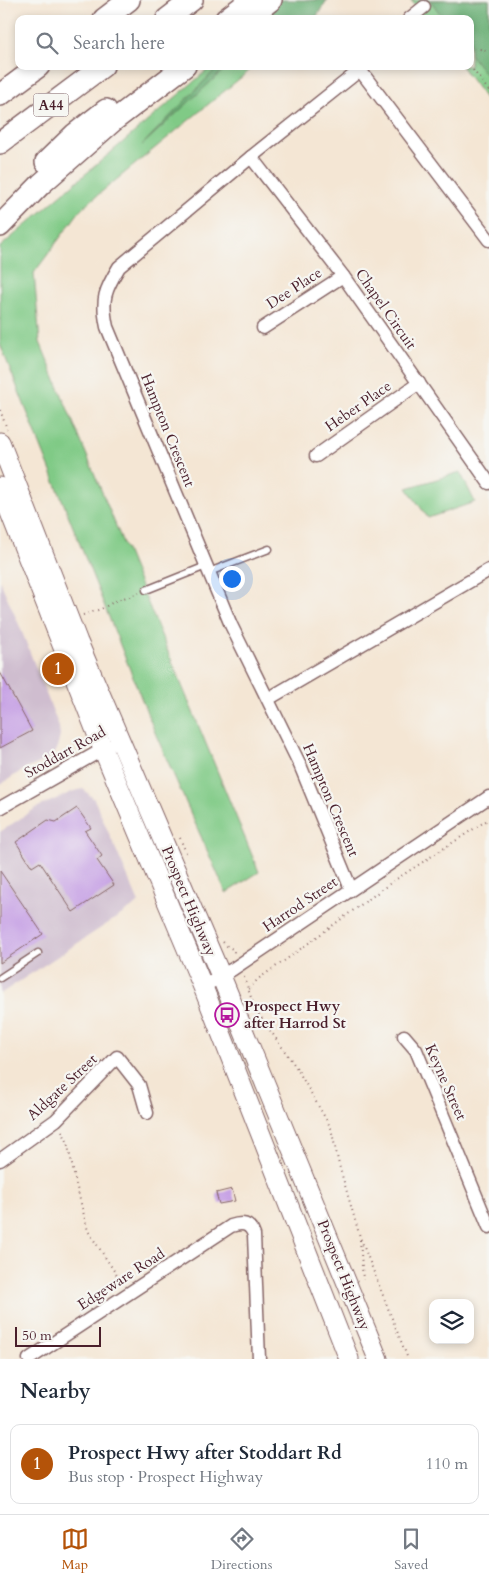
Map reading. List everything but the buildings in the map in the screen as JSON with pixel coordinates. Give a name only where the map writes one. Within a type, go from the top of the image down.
[{"type":"highway","points":[[109,15],[129,0]]},
{"type":"highway","points":[[172,15],[192,0]]},
{"type":"highway","points":[[231,15],[251,0]]},
{"type":"highway","points":[[252,15],[271,0]]},
{"type":"highway","name":"A44","points":[[0,95],[34,70]]},
{"type":"highway","name":"A44","points":[[0,143],[98,70]]},
{"type":"highway","points":[[0,205],[75,134],[158,70]]},
{"type":"highway","points":[[0,226],[41,184],[113,121],[181,70]]},
{"type":"main road","name":"Prospect Highway","points":[[0,442],[78,642],[221,976],[378,1359]]},
{"type":"main road","name":"Prospect Highway","points":[[0,487],[103,749],[204,987],[349,1359]]},
{"type":"street","points":[[414,15],[424,7]]},
{"type":"street","name":"Hampton Crescent","points":[[351,889],[300,764],[230,625],[107,326],[103,308],[107,286],[119,267],[359,70]]},
{"type":"street","name":"Hampton Crescent","points":[[362,70],[489,240]]},
{"type":"street","name":"Chapel Circuit","points":[[251,157],[343,276],[489,483]]},
{"type":"street","name":"Dee Place","points":[[263,328],[343,276]]},
{"type":"street","name":"Heber Place","points":[[316,456],[419,383]]},
{"type":"street","points":[[268,699],[489,570]]},
{"type":"street","name":"Stoddart Road","points":[[0,808],[120,740]]},
{"type":"street","name":"Harrod Street","points":[[204,987],[489,797]]},
{"type":"street","name":"Keyne Street","points":[[404,1036],[416,1050],[486,1207],[489,1227]]},
{"type":"street","name":"Aldgate Street","points":[[0,1160],[56,1120],[117,1057],[139,1085],[147,1113]]},
{"type":"street","name":"Edgeware Road","points":[[28,1359],[231,1226],[245,1224],[252,1228],[254,1235],[259,1359]]},
{"type":"lane","points":[[146,590],[269,549]]},
{"type":"lane","points":[[0,978],[38,953]]},
{"type":"path","points":[[474,48],[489,52]]},
{"type":"path","points":[[473,70],[489,91]]},
{"type":"path","points":[[81,615],[101,609],[117,600],[146,590]]},
{"type":"path","points":[[408,1359],[360,1237],[339,1166],[331,1128],[296,1067],[255,1009],[249,989],[258,979],[392,882],[489,819]]},
{"type":"path","points":[[56,1120],[67,1141],[88,1231],[129,1293]]},
{"type":"shaded area","points":[[0,581],[59,727],[60,736],[56,751],[47,760],[21,771],[0,785]]},
{"type":"shaded area","points":[[83,789],[94,799],[139,903],[0,994],[0,832],[36,808],[74,791]]},
{"type":"green space","points":[[247,0],[327,0],[318,15],[248,15]]},
{"type":"green space","points":[[411,0],[489,0],[489,104],[464,70],[474,70],[474,15],[422,15]]},
{"type":"green space","points":[[430,0],[489,0],[489,79],[474,59],[474,15],[441,15]]},
{"type":"green space","points":[[207,70],[250,70],[82,208],[34,273],[40,342],[259,872],[226,893],[156,735],[0,344],[0,247]]},
{"type":"green space","points":[[215,70],[224,70],[142,145]]},
{"type":"green space","points":[[460,472],[475,502],[428,518],[407,488]]},
{"type":"place","name":"Prospect Hwy after Stoddart Rd","points":[[58,669]]},
{"type":"place","name":"Prospect Hwy after Harrod St","points":[[227,1015]]}]
